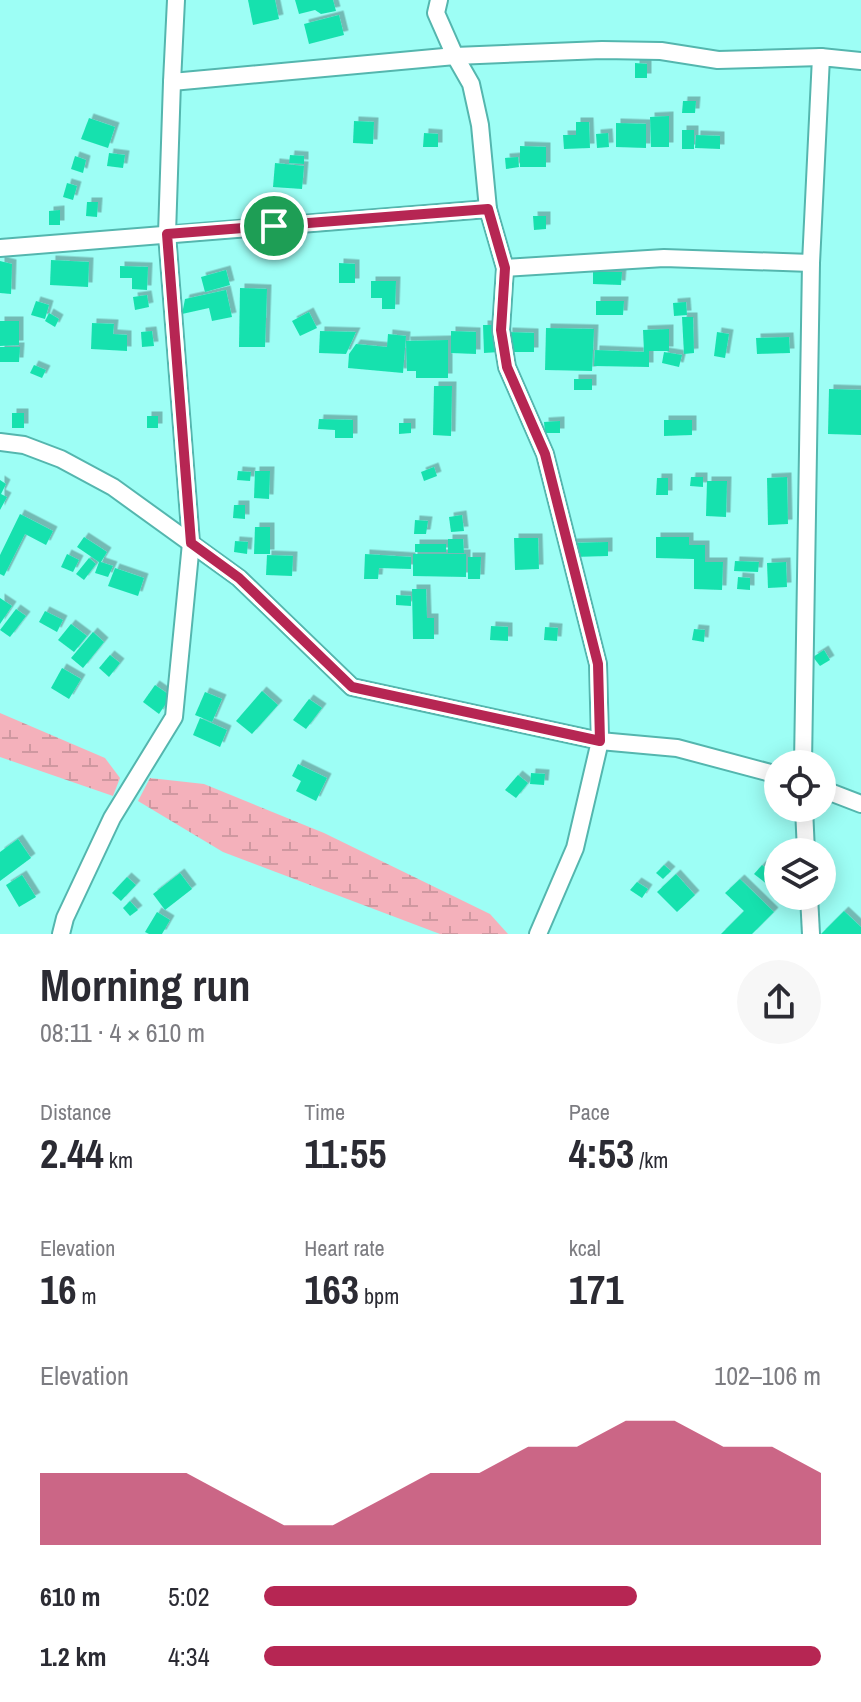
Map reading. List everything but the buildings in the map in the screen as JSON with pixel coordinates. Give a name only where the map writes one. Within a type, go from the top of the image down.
[{"type":"street","points":[[61,934],[65,918],[112,818],[174,717],[191,543],[167,234],[176,0]]},
{"type":"street","points":[[439,0],[436,13],[471,84],[480,125],[488,209],[505,268],[501,330],[507,367],[545,454],[598,664],[600,741],[575,848],[538,934]]},
{"type":"street","points":[[172,82],[455,56],[602,50],[661,51],[718,60],[821,57],[861,61]]},
{"type":"street","points":[[803,750],[811,263],[821,57]]},
{"type":"street","points":[[0,248],[488,209]]},
{"type":"street","points":[[505,268],[664,258],[811,263]]},
{"type":"street","points":[[0,442],[24,445],[61,459],[113,487],[239,578],[352,687],[600,741],[677,748],[764,771]]},
{"type":"street","points":[[836,794],[861,804]]},
{"type":"street","points":[[810,910],[811,934]]},
{"type":"green space","points":[[0,713],[105,758],[120,778],[113,796],[0,757]]},
{"type":"green space","points":[[150,778],[204,784],[324,833],[490,914],[508,934],[440,934],[223,852],[138,801]]},
{"type":"route","points":[[488,209],[505,268],[501,330],[507,367],[545,454],[598,664],[600,741],[352,687],[239,578],[191,543],[167,234],[274,226],[488,209]]}]
